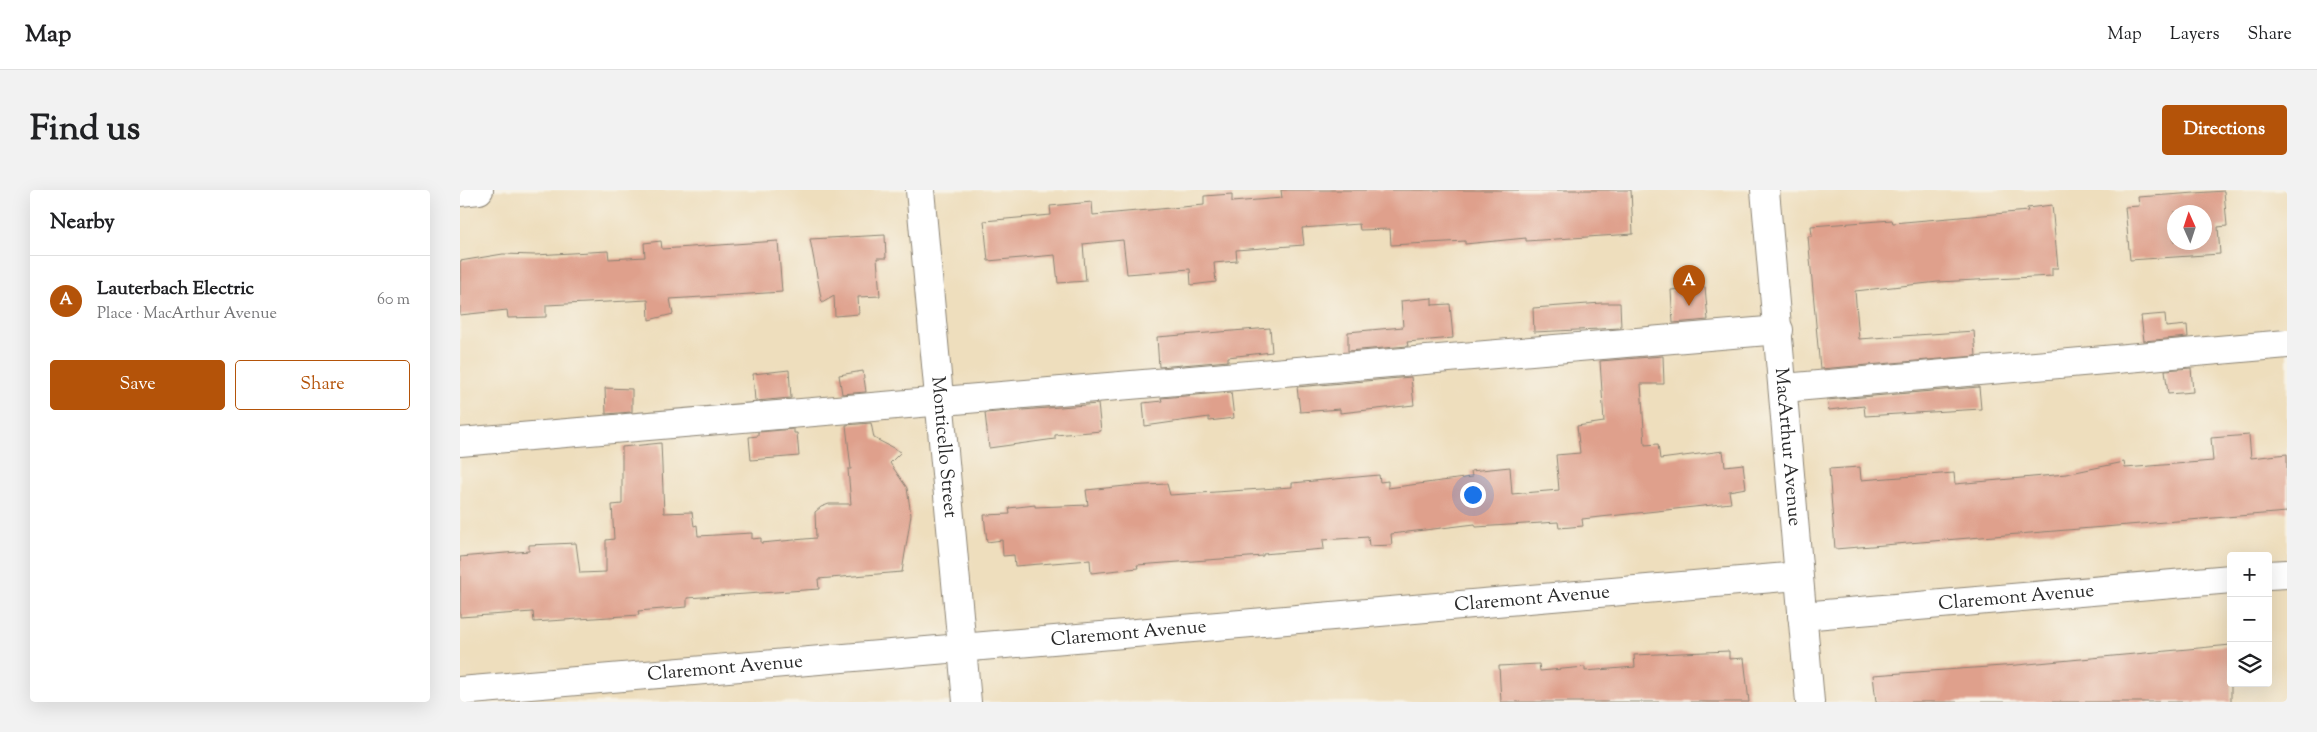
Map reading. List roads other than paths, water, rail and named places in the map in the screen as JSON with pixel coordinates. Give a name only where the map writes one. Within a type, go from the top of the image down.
[{"type":"street","points":[[460,192],[478,190]]},
{"type":"street","name":"Monticello Street","points":[[920,190],[966,702]]},
{"type":"street","name":"MacArthur Avenue","points":[[1765,190],[1784,388],[1798,576],[1810,702]]},
{"type":"street","points":[[460,442],[1778,330]]},
{"type":"street","points":[[1784,388],[2287,344]]},
{"type":"street","points":[[2272,575],[2287,574]]},
{"type":"street","name":"Claremont Avenue","points":[[460,691],[1798,576]]},
{"type":"street","name":"Claremont Avenue","points":[[1802,616],[2227,579]]},
{"type":"place","name":"Lauterbach Electric","points":[[1689,306]]}]
